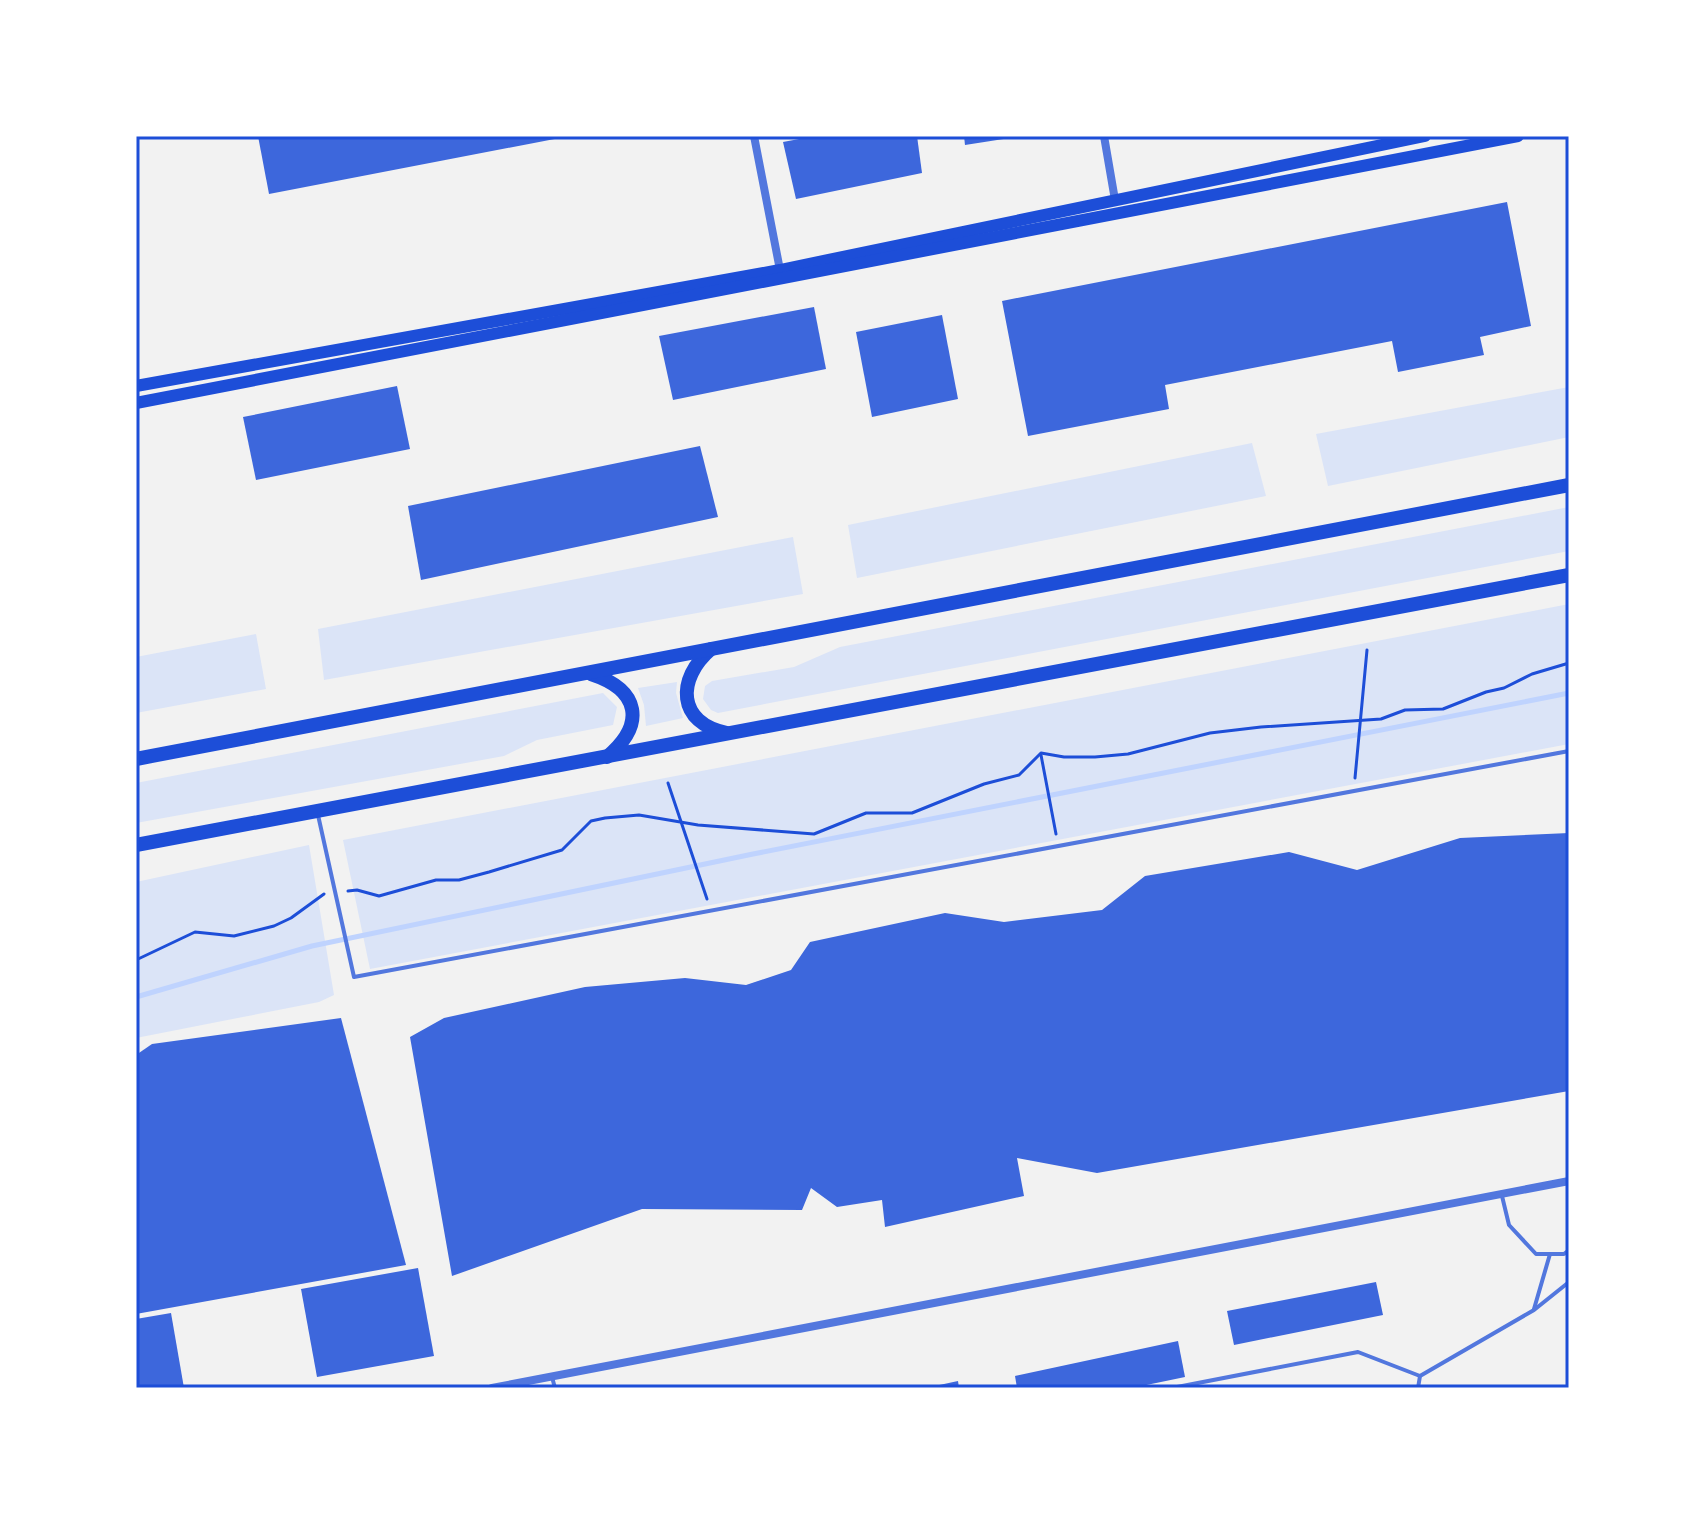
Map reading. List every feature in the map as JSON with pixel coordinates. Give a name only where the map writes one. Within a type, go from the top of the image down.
[{"type":"main road","points":[[136,386],[780,270],[1425,136]]},
{"type":"main road","points":[[136,403],[1518,136]]},
{"type":"main road","points":[[136,759],[1569,485]]},
{"type":"main road","points":[[136,845],[1569,575]]},
{"type":"main road","points":[[711,649],[697,661],[689,679],[691,712],[706,727],[732,734]]},
{"type":"main road","points":[[586,673],[617,684],[629,700],[632,724],[622,745],[607,758]]},
{"type":"street","points":[[754,136],[780,270]]},
{"type":"street","points":[[1104,136],[1115,200]]},
{"type":"street","points":[[492,1388],[1569,1181]]},
{"type":"lane","points":[[318,813],[354,977],[1569,751]]},
{"type":"lane","points":[[1501,1194],[1509,1225],[1536,1254],[1564,1254],[1569,1250]]},
{"type":"lane","points":[[1534,1310],[1550,1254]]},
{"type":"lane","points":[[1420,1376],[1534,1310],[1569,1282]]},
{"type":"lane","points":[[1172,1388],[1358,1352],[1420,1376]]},
{"type":"lane","points":[[1418,1388],[1420,1376]]},
{"type":"lane","points":[[552,1377],[555,1388]]},
{"type":"path","points":[[1354,790],[1367,650]]},
{"type":"path","points":[[1041,753],[1064,757],[1128,754],[1210,733],[1381,719],[1405,710],[1443,709],[1569,663]]},
{"type":"path","points":[[1041,753],[1059,845]]},
{"type":"path","points":[[345,891],[357,890],[379,896],[436,880],[459,880],[489,872],[562,850],[591,821],[605,818],[639,815],[698,825],[814,834],[866,813],[912,813],[984,784],[1019,775],[1041,753]]},
{"type":"path","points":[[668,783],[711,910]]},
{"type":"path","points":[[136,960],[195,932],[234,936],[274,926],[291,918],[322,894],[333,893]]},
{"type":"shaded area","points":[[1569,387],[1569,437],[1328,486],[1316,434]]},
{"type":"shaded area","points":[[1252,443],[1266,496],[857,578],[848,525]]},
{"type":"shaded area","points":[[1569,507],[1569,551],[718,713],[711,710],[703,699],[705,686],[712,681],[794,667],[840,647]]},
{"type":"shaded area","points":[[793,537],[803,594],[324,680],[318,629]]},
{"type":"shaded area","points":[[1569,604],[1569,744],[370,969],[343,840]]},
{"type":"shaded area","points":[[256,634],[266,689],[136,713],[136,657]]},
{"type":"shaded area","points":[[677,682],[676,693],[683,718],[646,726],[638,688]]},
{"type":"shaded area","points":[[603,693],[617,707],[613,725],[537,740],[504,756],[136,823],[136,783]]},
{"type":"shaded area","points":[[309,845],[334,995],[319,1002],[136,1038],[136,882]]},
{"type":"building","points":[[258,136],[565,136],[565,137],[269,194]]},
{"type":"building","points":[[815,136],[917,136],[922,173],[796,199],[783,142]]},
{"type":"building","points":[[964,136],[1010,136],[1010,138],[965,145]]},
{"type":"building","points":[[1507,202],[1531,326],[1480,337],[1484,355],[1398,372],[1392,341],[1165,385],[1169,409],[1028,436],[1002,301]]},
{"type":"building","points":[[814,307],[826,369],[673,400],[659,336]]},
{"type":"building","points":[[942,315],[958,399],[872,417],[856,332]]},
{"type":"building","points":[[397,386],[410,449],[256,480],[243,417]]},
{"type":"building","points":[[700,446],[718,517],[421,580],[408,506]]},
{"type":"building","points":[[1569,833],[1569,1091],[1097,1173],[1017,1158],[1024,1196],[885,1227],[882,1200],[837,1207],[811,1188],[802,1210],[642,1209],[452,1276],[410,1037],[444,1018],[585,987],[685,978],[746,985],[791,970],[810,942],[945,913],[1004,922],[1102,910],[1145,876],[1289,852],[1357,870],[1460,838]]},
{"type":"building","points":[[341,1018],[406,1265],[136,1314],[136,1055],[152,1044]]},
{"type":"building","points":[[418,1268],[434,1356],[317,1377],[301,1289]]},
{"type":"building","points":[[1376,1282],[1383,1315],[1234,1345],[1227,1311]]},
{"type":"building","points":[[171,1313],[184,1388],[136,1388],[136,1319]]},
{"type":"building","points":[[1178,1341],[1185,1377],[1132,1388],[1017,1388],[1015,1376]]},
{"type":"building","points":[[958,1381],[959,1388],[930,1387]]},
{"type":"waterway","points":[[136,997],[312,946],[753,854],[1569,693]]}]
